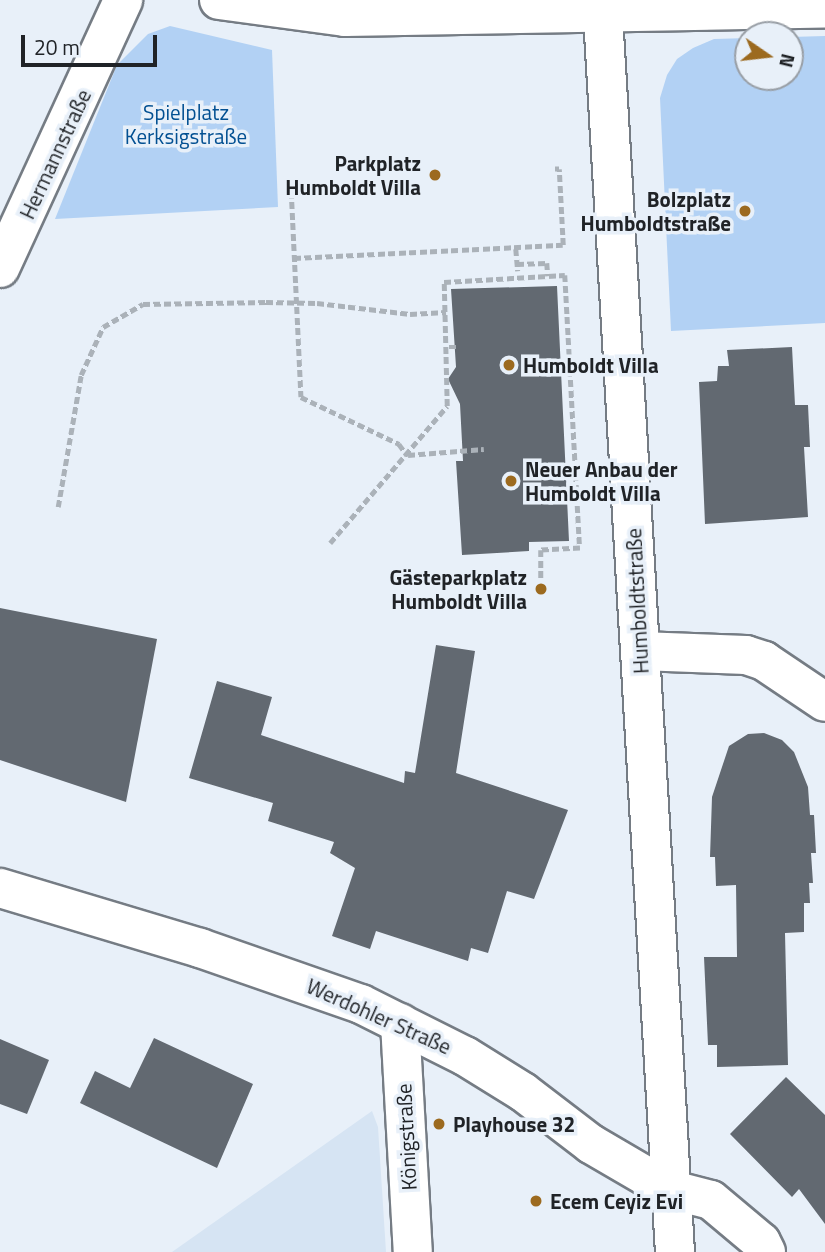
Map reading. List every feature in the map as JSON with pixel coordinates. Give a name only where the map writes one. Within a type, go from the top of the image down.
[{"type":"street","name":"Hermannstraße","points":[[0,268],[123,0]]},
{"type":"street","points":[[219,0],[345,17],[599,5],[825,9]]},
{"type":"street","name":"Humboldtstraße","points":[[599,5],[640,652],[668,1188]]},
{"type":"street","points":[[640,652],[746,655],[764,661],[825,702]]},
{"type":"street","name":"Werdohler Straße","points":[[0,888],[337,993],[476,1062],[591,1144],[668,1188],[711,1200],[761,1242],[766,1252]]},
{"type":"street","name":"Königstraße","points":[[400,1023],[413,1252]]},
{"type":"street","points":[[668,1188],[675,1252]]},
{"type":"path","points":[[294,258],[563,245],[559,169],[555,169]]},
{"type":"path","points":[[291,181],[301,397],[399,444],[407,455]]},
{"type":"path","points":[[516,248],[518,271]]},
{"type":"path","points":[[517,264],[547,263],[548,276]]},
{"type":"path","points":[[330,543],[447,406],[449,347],[444,282],[565,275],[580,548],[541,550],[541,589]]},
{"type":"path","points":[[58,507],[80,375],[103,327],[143,304],[296,302],[410,314],[446,312]]},
{"type":"path","points":[[449,347],[458,347]]},
{"type":"path","points":[[560,360],[569,360]]},
{"type":"path","points":[[407,455],[484,449]]},
{"type":"path","points":[[567,500],[576,499]]},
{"type":"shaded area","points":[[372,1111],[378,1127],[386,1252],[172,1252]]},
{"type":"green space","name":"Spielplatz Kerksigstraße","points":[[170,26],[272,50],[278,207],[55,219],[117,65],[148,34]]},
{"type":"green space","name":"Bolzplatz Humboldtstraße","points":[[825,36],[825,323],[671,331],[660,98],[667,75],[677,59],[693,48],[714,39],[734,38],[734,91],[804,91],[804,37]]},
{"type":"building","points":[[557,286],[569,541],[529,542],[529,551],[462,555],[456,461],[463,461],[460,404],[448,379],[456,367],[451,289]]},
{"type":"building","points":[[792,347],[795,405],[808,405],[810,447],[804,447],[808,517],[705,524],[699,382],[717,381],[718,366],[729,366],[727,350]]},
{"type":"building","points":[[0,608],[157,639],[126,802],[0,760]]},
{"type":"building","points":[[436,645],[475,651],[456,773],[568,810],[534,899],[507,891],[488,953],[471,948],[468,961],[376,931],[370,949],[332,936],[355,868],[330,853],[334,842],[268,821],[273,803],[189,778],[217,681],[272,697],[261,735],[404,783],[405,771],[415,773]]},
{"type":"building","points":[[764,733],[782,740],[794,752],[808,787],[810,815],[814,815],[816,853],[811,853],[813,883],[809,883],[810,903],[804,903],[804,932],[785,933],[788,1065],[717,1067],[717,1045],[708,1045],[704,957],[737,957],[736,885],[716,886],[715,857],[710,857],[712,797],[729,746],[748,734]]},
{"type":"building","points":[[154,1038],[253,1084],[217,1168],[80,1103],[95,1071],[130,1088]]},
{"type":"building","points":[[0,1039],[49,1060],[27,1114],[0,1104]]},
{"type":"building","points":[[786,1077],[825,1115],[825,1224],[799,1189],[792,1197],[730,1134]]},
{"type":"place","name":"Parkplatz Humboldt Villa","points":[[435,175]]},
{"type":"place","name":"Bolzplatz Humboldtstraße","points":[[745,211]]},
{"type":"place","name":"Humboldt Villa","points":[[509,365]]},
{"type":"place","name":"Neuer Anbau der Humboldt Villa","points":[[511,481]]},
{"type":"place","name":"Gästeparkplatz Humboldt Villa","points":[[541,589]]},
{"type":"place","name":"Playhouse 32","points":[[439,1124]]},
{"type":"place","name":"Ecem Ceyiz Evi","points":[[536,1201]]}]
